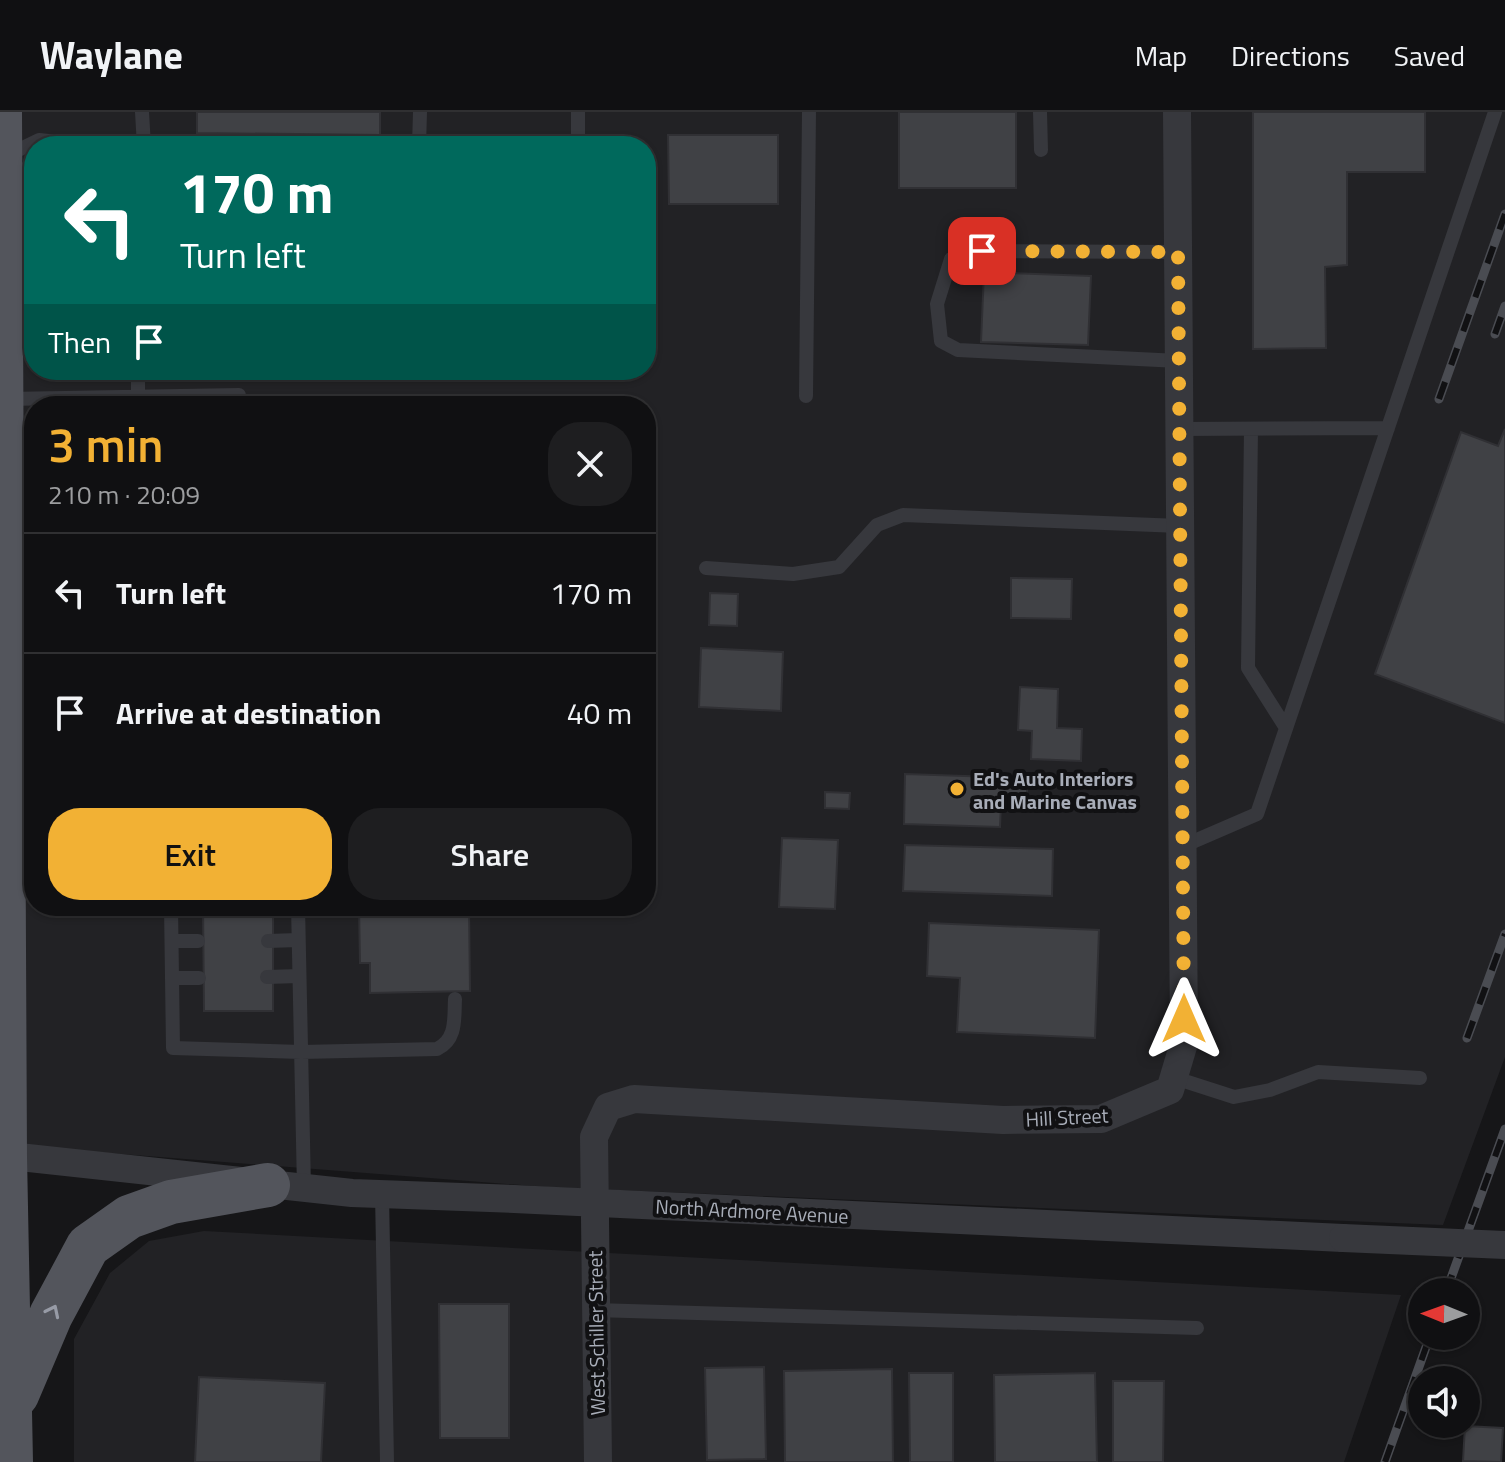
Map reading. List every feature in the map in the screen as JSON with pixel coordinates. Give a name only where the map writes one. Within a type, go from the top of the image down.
[{"type":"main road","points":[[0,112],[2,399],[18,568],[19,715],[3,854],[2,1156],[11,1462]]},
{"type":"main road","points":[[11,1409],[51,1315],[88,1246],[129,1217],[171,1202],[286,1186]]},
{"type":"street","points":[[1175,1078],[1184,1043],[1177,112]]},
{"type":"street","name":"Hill Street","points":[[593,1204],[594,1137],[608,1107],[634,1099],[1003,1120],[1101,1119],[1170,1090],[1175,1078]]},
{"type":"street","name":"North Ardmore Avenue","points":[[2,1156],[382,1194],[1505,1245]]},
{"type":"street","name":"West Schiller Street","points":[[593,1204],[598,1462]]},
{"type":"lane","points":[[142,112],[143,136]]},
{"type":"lane","points":[[419,136],[420,112]]},
{"type":"lane","points":[[578,112],[578,136]]},
{"type":"lane","points":[[806,396],[809,112]]},
{"type":"lane","points":[[1040,112],[1041,150]]},
{"type":"lane","points":[[1183,846],[1257,814],[1495,112]]},
{"type":"lane","points":[[1,159],[24,148]]},
{"type":"lane","points":[[1,159],[24,171]]},
{"type":"lane","points":[[1178,252],[982,251],[951,259],[937,304],[941,341],[958,350],[1179,361]]},
{"type":"lane","points":[[188,396],[239,395]]},
{"type":"lane","points":[[2,399],[24,399]]},
{"type":"lane","points":[[1180,429],[1388,428]]},
{"type":"lane","points":[[1251,429],[1248,668],[1286,728]]},
{"type":"lane","points":[[706,568],[793,574],[839,567],[877,525],[903,515],[1180,526]]},
{"type":"lane","points":[[3,854],[24,833]]},
{"type":"lane","points":[[171,916],[173,1048],[301,1052],[437,1049],[447,1044],[453,1034],[455,999]]},
{"type":"lane","points":[[286,1186],[301,1052],[298,916]]},
{"type":"lane","points":[[268,941],[298,940]]},
{"type":"lane","points":[[172,941],[198,941]]},
{"type":"lane","points":[[267,977],[299,976]]},
{"type":"lane","points":[[172,978],[199,978]]},
{"type":"lane","points":[[1175,1078],[1234,1097],[1270,1090],[1318,1072],[1420,1078]]},
{"type":"lane","points":[[382,1194],[387,1462]]},
{"type":"lane","points":[[595,1310],[1197,1328]]},
{"type":"shaded area","points":[[8,112],[1505,112],[1505,1057],[1443,1225],[547,1187],[18,1146]]},
{"type":"shaded area","points":[[204,1231],[1401,1295],[1344,1462],[74,1462],[74,1339],[110,1273],[149,1241]]},
{"type":"building","points":[[197,112],[380,112],[380,135],[197,133]]},
{"type":"building","points":[[899,112],[1016,112],[1016,188],[899,188]]},
{"type":"building","points":[[1253,112],[1425,112],[1425,172],[1347,172],[1347,265],[1325,267],[1326,348],[1253,349]]},
{"type":"building","points":[[668,135],[778,135],[778,204],[669,204]]},
{"type":"building","points":[[984,272],[1091,276],[1088,345],[981,342]]},
{"type":"building","points":[[1505,429],[1505,723],[1375,674],[1461,432],[1498,446]]},
{"type":"building","points":[[1011,578],[1072,579],[1071,619],[1011,618]]},
{"type":"building","points":[[710,593],[738,594],[737,626],[709,625]]},
{"type":"building","points":[[701,648],[783,652],[781,711],[699,707]]},
{"type":"building","points":[[1020,687],[1058,689],[1057,728],[1082,729],[1081,761],[1031,759],[1032,731],[1018,730]]},
{"type":"building","points":[[905,774],[1027,778],[1027,805],[1001,804],[1000,827],[904,824]]},
{"type":"building","points":[[825,792],[850,793],[849,809],[825,808]]},
{"type":"building","points":[[782,838],[838,840],[835,909],[779,907]]},
{"type":"building","points":[[905,845],[1053,849],[1052,896],[903,891]]},
{"type":"building","points":[[203,916],[273,916],[273,1011],[204,1011]]},
{"type":"building","points":[[359,916],[469,916],[470,991],[370,993],[370,963],[360,963]]},
{"type":"building","points":[[929,923],[1099,930],[1095,1038],[957,1032],[960,978],[927,976]]},
{"type":"building","points":[[439,1304],[509,1304],[509,1438],[440,1438]]},
{"type":"building","points":[[764,1367],[766,1459],[707,1460],[705,1368]]},
{"type":"building","points":[[892,1369],[893,1462],[785,1462],[784,1371]]},
{"type":"building","points":[[909,1373],[953,1373],[953,1462],[910,1462]]},
{"type":"building","points":[[1095,1373],[1097,1462],[995,1462],[994,1375]]},
{"type":"building","points":[[199,1377],[325,1383],[321,1462],[195,1462]]},
{"type":"building","points":[[1113,1381],[1164,1381],[1163,1462],[1113,1462]]},
{"type":"building","points":[[1480,1427],[1503,1428],[1501,1462],[1463,1461],[1464,1438],[1480,1438]]},
{"type":"railway","points":[[1439,399],[1505,214]]},
{"type":"railway","points":[[1495,334],[1505,306]]},
{"type":"railway","points":[[1467,1038],[1505,934]]},
{"type":"railway","points":[[1451,1278],[1505,1129]]},
{"type":"railway","points":[[1385,1462],[1425,1350]]},
{"type":"place","name":"Ed's Auto Interiors and Marine Canvas","points":[[957,789]]},
{"type":"route","points":[[982,251],[1178,252],[1184,1019]]}]
